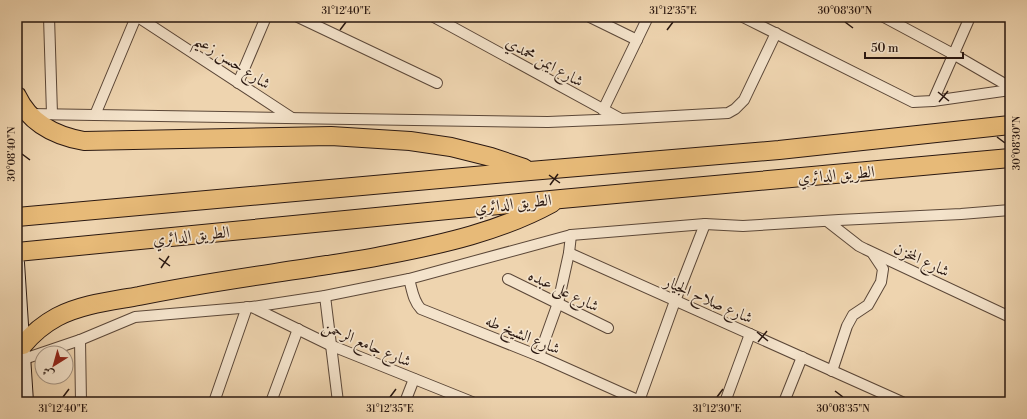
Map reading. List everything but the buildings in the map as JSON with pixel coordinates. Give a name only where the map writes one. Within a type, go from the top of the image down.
[{"type":"highway","points":[[17,96],[28,114],[53,133],[84,141],[324,136],[410,141],[464,150],[491,157],[530,171]]},
{"type":"highway","name":"الطريق الدائري","points":[[17,217],[779,150],[1010,125]]},
{"type":"highway","name":"الطريق الدائري","points":[[17,252],[561,199],[1010,158]]},
{"type":"highway","points":[[24,352],[31,335],[44,325],[57,317],[82,308],[160,291],[377,257],[480,234],[537,212],[561,199]]},
{"type":"main road","points":[[17,263],[24,352],[26,402]]},
{"type":"street","points":[[49,17],[52,114]]},
{"type":"street","points":[[95,115],[137,17]]},
{"type":"street","name":"شارع حسن زعيم","points":[[137,17],[292,118]]},
{"type":"street","points":[[238,83],[266,17]]},
{"type":"street","points":[[298,17],[437,83]]},
{"type":"street","name":"شارع ايمن محمدي","points":[[434,17],[621,119]]},
{"type":"street","points":[[590,17],[637,40]]},
{"type":"street","points":[[603,110],[648,17]]},
{"type":"street","points":[[743,17],[913,102],[933,101],[1010,90]]},
{"type":"street","points":[[884,17],[1010,87]]},
{"type":"street","points":[[933,101],[970,17]]},
{"type":"street","points":[[28,114],[548,122],[728,113],[735,109],[744,100],[776,33]]},
{"type":"street","points":[[24,352],[80,340],[135,317],[249,307],[325,296],[409,279],[571,235],[705,224],[743,226],[1010,210]]},
{"type":"street","name":"شارع المخزن","points":[[827,220],[859,246],[1010,316]]},
{"type":"street","points":[[641,401],[675,301],[705,224]]},
{"type":"street","points":[[539,356],[558,303],[569,253],[571,235]]},
{"type":"street","points":[[832,371],[847,326],[853,316],[868,305],[881,282],[883,269],[871,252]]},
{"type":"street","name":"شارع صلاح الجيار","points":[[569,253],[902,402]]},
{"type":"street","name":"شارع الشيخ طه","points":[[409,279],[414,299],[421,309],[539,356],[641,401]]},
{"type":"street","name":"شارع على عبده","points":[[508,279],[608,328]]},
{"type":"street","points":[[325,296],[338,402]]},
{"type":"street","points":[[214,402],[249,307]]},
{"type":"street","name":"شارع جامع الرحمن","points":[[249,307],[330,345],[468,401]]},
{"type":"street","points":[[271,402],[298,330]]},
{"type":"street","points":[[725,402],[750,334]]},
{"type":"street","points":[[80,340],[81,402]]},
{"type":"street","points":[[784,402],[802,357]]},
{"type":"street","points":[[405,402],[414,379]]}]
